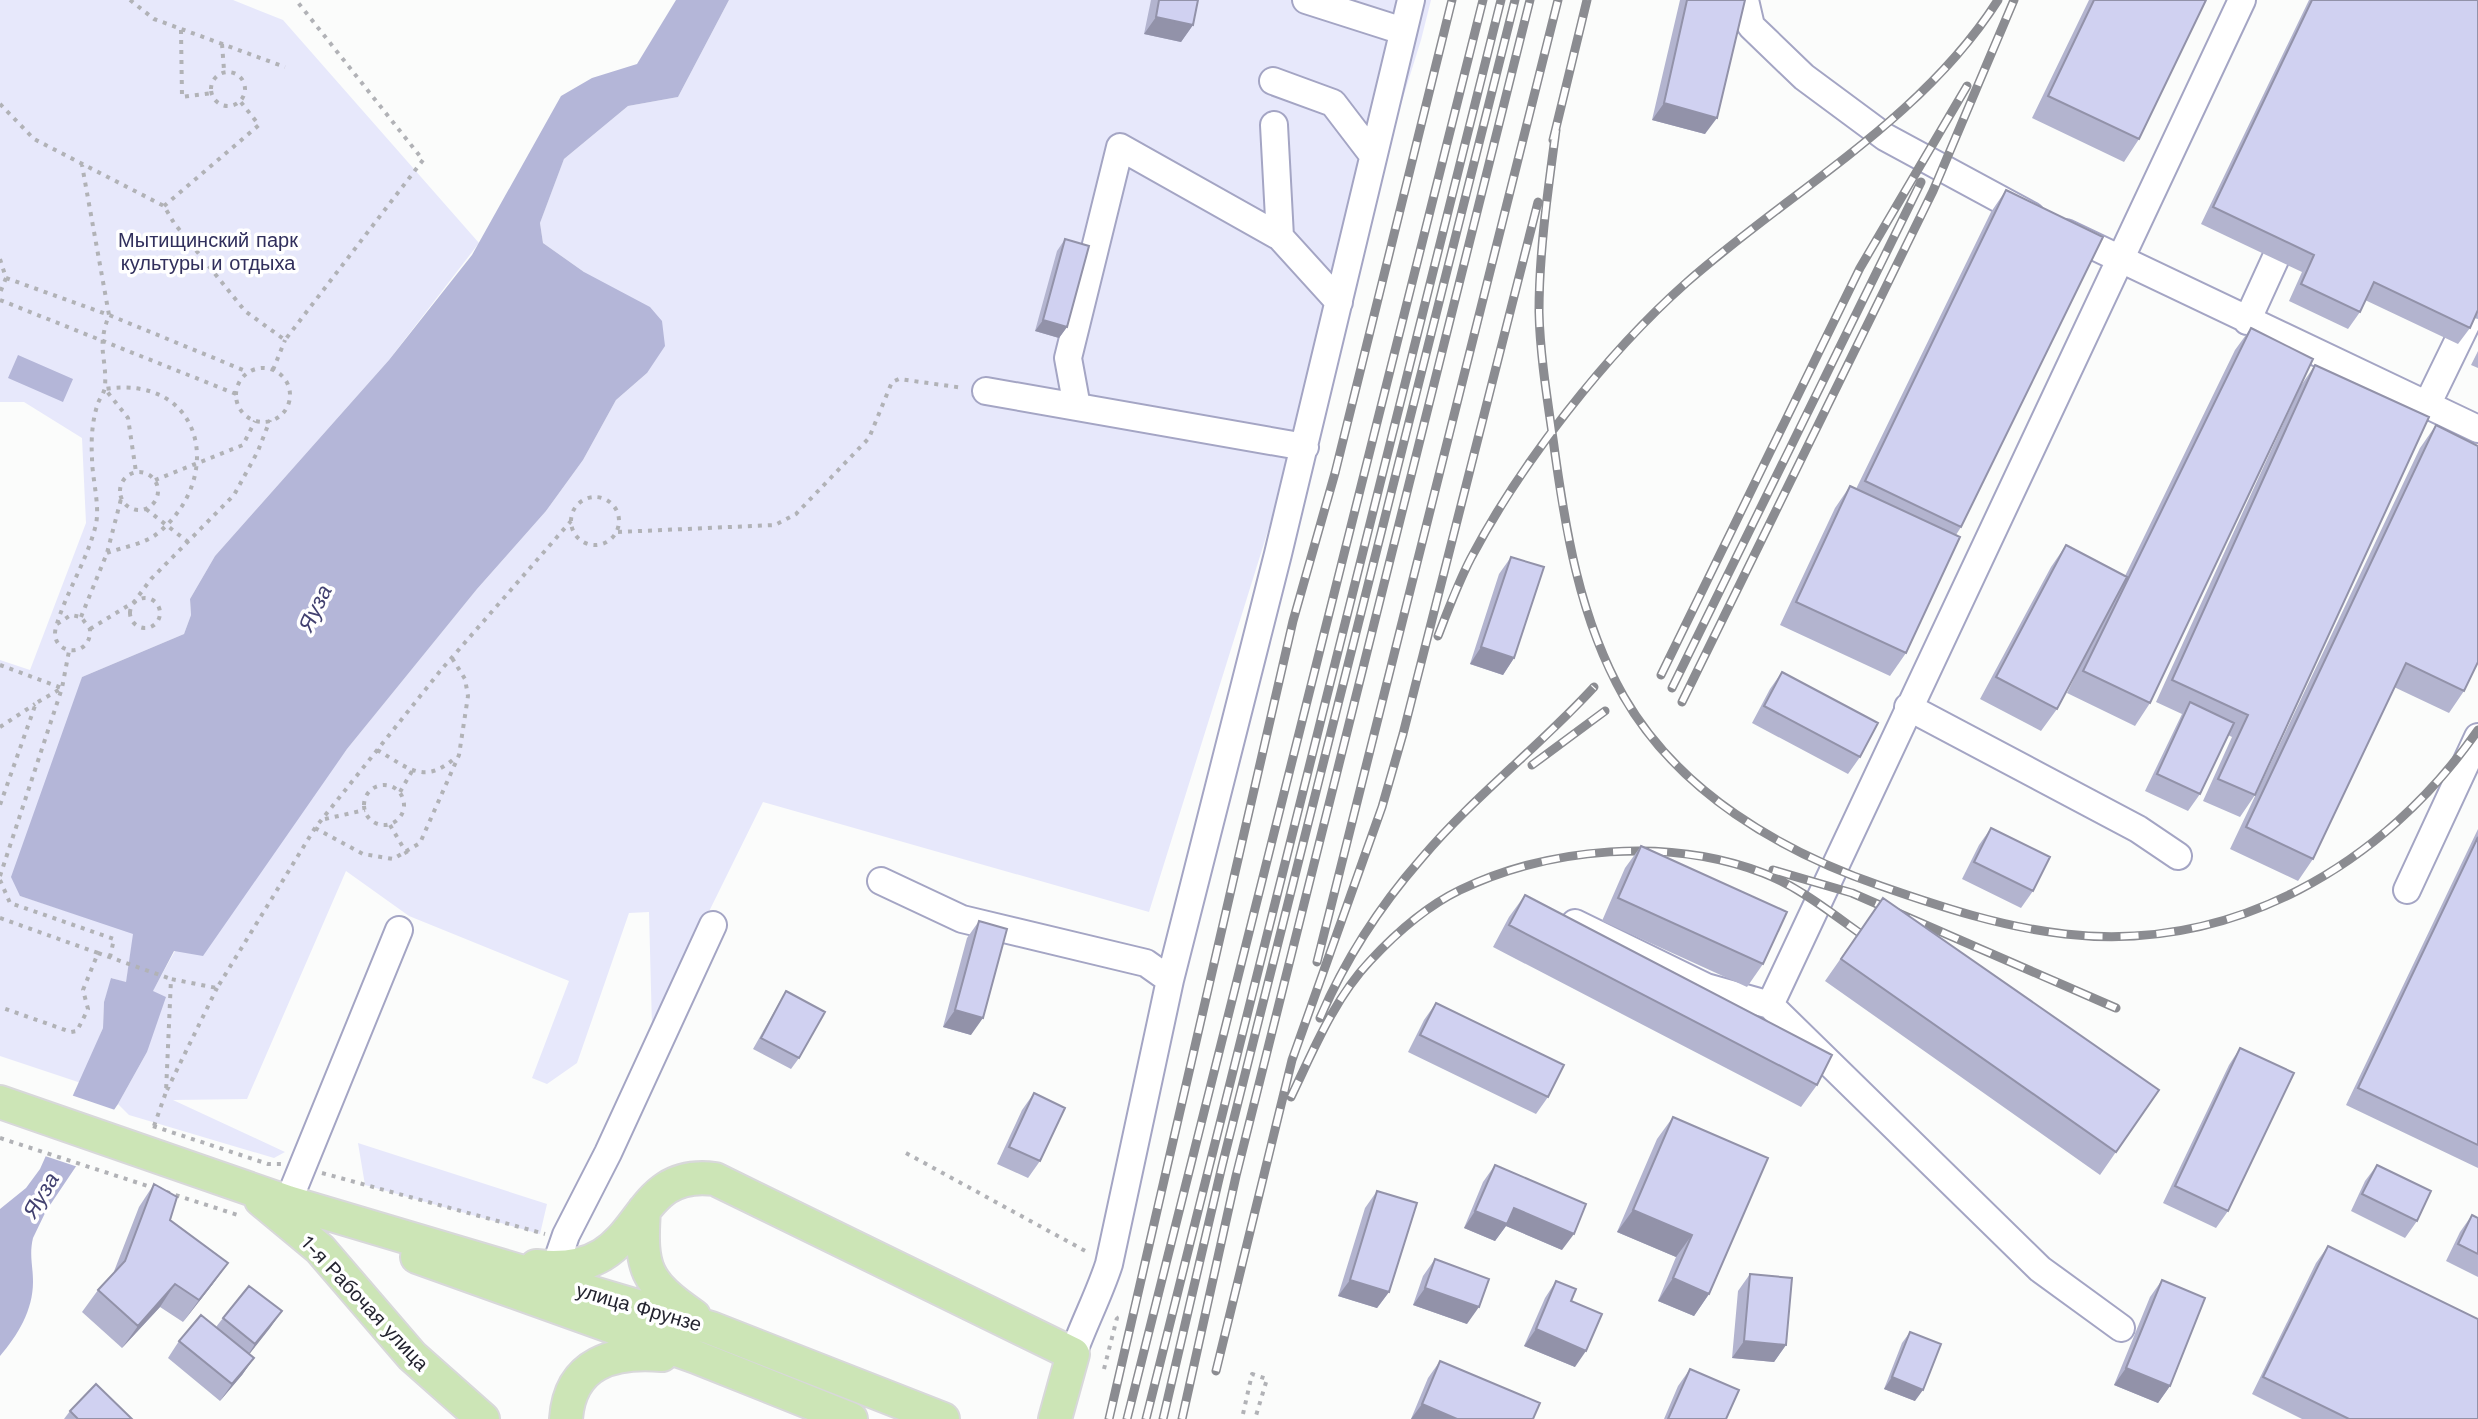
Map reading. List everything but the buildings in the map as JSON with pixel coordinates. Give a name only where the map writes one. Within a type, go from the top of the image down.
[{"type":"main road","name":"улица Фрунзе","points":[[0,1102],[33,1131],[123,1146],[243,1202],[288,1202],[711,1328],[940,1418]]},
{"type":"main road","points":[[491,1261],[560,1269],[595,1262],[617,1247],[652,1198],[687,1178],[715,1179],[1073,1354],[1055,1419]]},
{"type":"main road","name":"1-я Рабочая улица","points":[[243,1202],[320,1249],[412,1356],[483,1419]]},
{"type":"main road","points":[[644,1210],[641,1248],[648,1275],[666,1296],[711,1328]]},
{"type":"main road","name":"улица Фрунзе","points":[[328,1213],[375,1239],[460,1275],[696,1357],[851,1419]]},
{"type":"main road","points":[[566,1419],[577,1384],[597,1364],[610,1357],[638,1353],[696,1357]]},
{"type":"street","points":[[1306,0],[1403,31]]},
{"type":"street","points":[[1073,1354],[1089,1312],[1098,1299],[1109,1264],[1170,980],[1305,447],[1372,154],[1411,0]]},
{"type":"street","points":[[1745,0],[1751,26],[1804,77],[1885,137],[2120,261],[2478,429]]},
{"type":"street","points":[[1770,1005],[2242,0]]},
{"type":"street","points":[[1273,81],[1333,103],[1372,154]]},
{"type":"street","points":[[1274,125],[1280,237]]},
{"type":"street","points":[[1077,407],[1068,358],[1120,147],[1280,237],[1339,302]]},
{"type":"street","points":[[2247,321],[2302,213]]},
{"type":"street","points":[[2426,407],[2478,299],[2450,285]]},
{"type":"street","points":[[986,391],[1305,447]]},
{"type":"street","points":[[1908,707],[2138,829],[2178,856]]},
{"type":"street","points":[[2407,890],[2478,737]]},
{"type":"street","points":[[881,881],[962,919],[1146,963],[1170,980]]},
{"type":"street","points":[[1550,912],[1706,987],[1770,1005],[2040,1269],[2121,1328]]},
{"type":"street","points":[[556,1264],[566,1235],[608,1153],[713,925]]},
{"type":"street","points":[[288,1202],[320,1130],[399,930]]},
{"type":"path","points":[[130,0],[154,19],[285,67]]},
{"type":"path","points":[[273,370],[285,340],[423,160],[296,0]]},
{"type":"path","points":[[181,29],[182,97],[212,93]]},
{"type":"path","points":[[222,44],[224,70]]},
{"type":"path","points":[[224,70],[242,76],[246,96],[233,108],[213,100],[211,82],[224,70]]},
{"type":"path","points":[[164,206],[259,125],[240,101]]},
{"type":"path","points":[[0,104],[34,139],[164,206],[174,223],[245,311],[285,340]]},
{"type":"path","points":[[69,651],[56,640],[57,624],[96,523],[91,441],[98,403],[105,389],[101,338],[109,315],[82,165]]},
{"type":"path","points":[[0,259],[6,278],[0,293]]},
{"type":"path","points":[[6,278],[109,315],[248,372],[273,370],[286,381],[289,398],[283,412],[270,420],[255,420],[243,412],[236,394],[239,383],[248,372]]},
{"type":"path","points":[[0,300],[236,394]]},
{"type":"path","points":[[571,521],[576,537],[590,545],[606,543],[618,532],[775,525],[796,514],[869,438],[892,382],[911,380],[986,391]]},
{"type":"path","points":[[105,389],[152,390],[185,412],[195,433],[197,465],[190,487],[166,525],[148,539],[107,553]]},
{"type":"path","points":[[105,389],[128,418],[136,472]]},
{"type":"path","points":[[155,480],[243,445],[255,420]]},
{"type":"path","points":[[69,651],[85,646],[90,629],[134,602],[148,597],[156,602],[161,616],[156,624],[146,629],[136,626],[130,612],[134,602],[151,579],[234,495],[258,451],[270,420]]},
{"type":"path","points":[[81,617],[107,553],[121,499],[122,482],[136,472],[147,473],[155,480],[158,497],[146,509]]},
{"type":"path","points":[[123,1146],[154,1126],[166,1092],[217,988],[315,828],[377,750],[571,521],[576,506],[597,496],[617,508],[618,532]]},
{"type":"path","points":[[121,499],[129,508],[146,509],[188,542]]},
{"type":"path","points":[[57,624],[71,615],[81,617],[90,629]]},
{"type":"path","points":[[69,651],[62,688],[0,878],[10,903],[114,939],[113,958]]},
{"type":"path","points":[[315,828],[363,854],[393,859],[407,854],[420,843],[434,819],[459,755],[468,696],[465,679],[452,658]]},
{"type":"path","points":[[0,665],[62,688]]},
{"type":"path","points":[[0,727],[62,688]]},
{"type":"path","points":[[0,805],[36,703]]},
{"type":"path","points":[[377,750],[412,771],[426,774],[442,770],[459,755]]},
{"type":"path","points":[[390,825],[404,811],[400,792],[412,771]]},
{"type":"path","points":[[400,792],[388,786],[375,788],[366,797],[365,810],[372,821],[390,825],[407,854]]},
{"type":"path","points":[[322,820],[365,810]]},
{"type":"path","points":[[0,918],[171,979],[217,988]]},
{"type":"path","points":[[0,1007],[71,1032],[77,1031],[88,1009],[83,990],[98,953]]},
{"type":"path","points":[[166,1092],[171,979]]},
{"type":"path","points":[[154,1126],[268,1164],[301,1167],[540,1234],[566,1235]]},
{"type":"path","points":[[0,1138],[33,1131],[123,1146],[243,1202]]},
{"type":"path","points":[[906,1153],[1109,1264]]},
{"type":"path","points":[[1104,1369],[1114,1331]]},
{"type":"path","points":[[1243,1414],[1252,1374],[1267,1379],[1255,1419]]},
{"type":"green space","name":"Мытищинский парк культуры и отдыха","points":[[0,0],[233,0],[283,20],[479,243],[389,360],[215,556],[190,599],[191,615],[184,634],[82,677],[20,896],[134,933],[126,983],[112,978],[104,1002],[103,1028],[81,1083],[0,1056],[0,660],[30,670],[86,523],[82,438],[24,402],[0,402]]},
{"type":"green space","points":[[729,0],[1431,0],[1149,912],[763,802],[652,1027],[649,912],[629,913],[577,1063],[547,1084],[532,1078],[569,981],[409,916],[346,871],[247,1099],[173,1100],[285,1152],[274,1158],[129,1115],[118,1104],[147,1052],[152,992],[175,951],[294,821],[347,749],[477,589],[546,511],[583,460],[616,400],[647,373],[584,272],[543,243],[540,223],[564,159],[628,106],[678,97]]},
{"type":"green space","points":[[358,1143],[547,1204],[540,1234],[365,1185]]},
{"type":"water","name":"Яуза","points":[[676,0],[729,0],[678,97],[628,106],[564,159],[540,223],[543,243],[584,272],[650,307],[662,321],[665,346],[647,373],[616,400],[583,460],[546,511],[477,589],[347,749],[203,956],[174,951],[153,991],[166,997],[147,1052],[118,1104],[46,1211],[33,1238],[30,1302],[13,1340],[0,1356],[0,1209],[26,1188],[40,1169],[103,1028],[104,1002],[111,978],[126,982],[133,934],[20,896],[11,877],[82,677],[184,634],[191,615],[190,599],[215,556],[389,360],[472,255],[561,96],[592,78],[637,64]]},
{"type":"water","points":[[18,355],[73,379],[63,402],[8,378]]},
{"type":"pier","points":[[71,1095],[118,1111],[81,1168],[42,1155]]},
{"type":"railway","points":[[1109,1419],[1293,621],[1335,473],[1452,0]]},
{"type":"railway","points":[[1127,1419],[1483,0]]},
{"type":"railway","points":[[1146,1419],[1501,0]]},
{"type":"railway","points":[[1163,1419],[1222,1166],[1515,0]]},
{"type":"railway","points":[[1182,1419],[1236,1176],[1530,0]]},
{"type":"railway","points":[[1317,962],[1558,0]]},
{"type":"railway","points":[[1553,140],[1587,0]]},
{"type":"railway","points":[[1438,636],[1462,577],[1491,522],[1540,448],[1596,376],[1686,283],[1852,152],[1932,82],[1967,43],[1998,0]]},
{"type":"railway","points":[[1682,702],[1933,191],[2014,0]]},
{"type":"railway","points":[[1661,675],[1860,268],[1967,86]]},
{"type":"railway","points":[[1556,130],[1542,244],[1540,328],[1558,472],[1576,572],[1596,636],[1624,697],[1673,762],[1735,814],[1770,836],[1843,872],[1949,909],[2041,931],[2127,936],[2187,929],[2245,913],[2299,890],[2350,859],[2397,822],[2440,778],[2478,730]]},
{"type":"railway","points":[[1672,688],[1921,182]]},
{"type":"railway","points":[[1216,1371],[1292,1060],[1382,807],[1403,734],[1538,202]]},
{"type":"railway","points":[[1320,1018],[1352,955],[1406,877],[1462,814],[1594,687]]},
{"type":"railway","points":[[1532,765],[1605,711]]},
{"type":"railway","points":[[1291,1097],[1325,1026],[1346,992],[1390,941],[1424,912],[1460,890],[1532,864],[1570,856],[1650,851],[1689,854],[1727,862],[1789,885],[1861,934]]},
{"type":"railway","points":[[1773,870],[1852,893],[2116,1008]]}]
